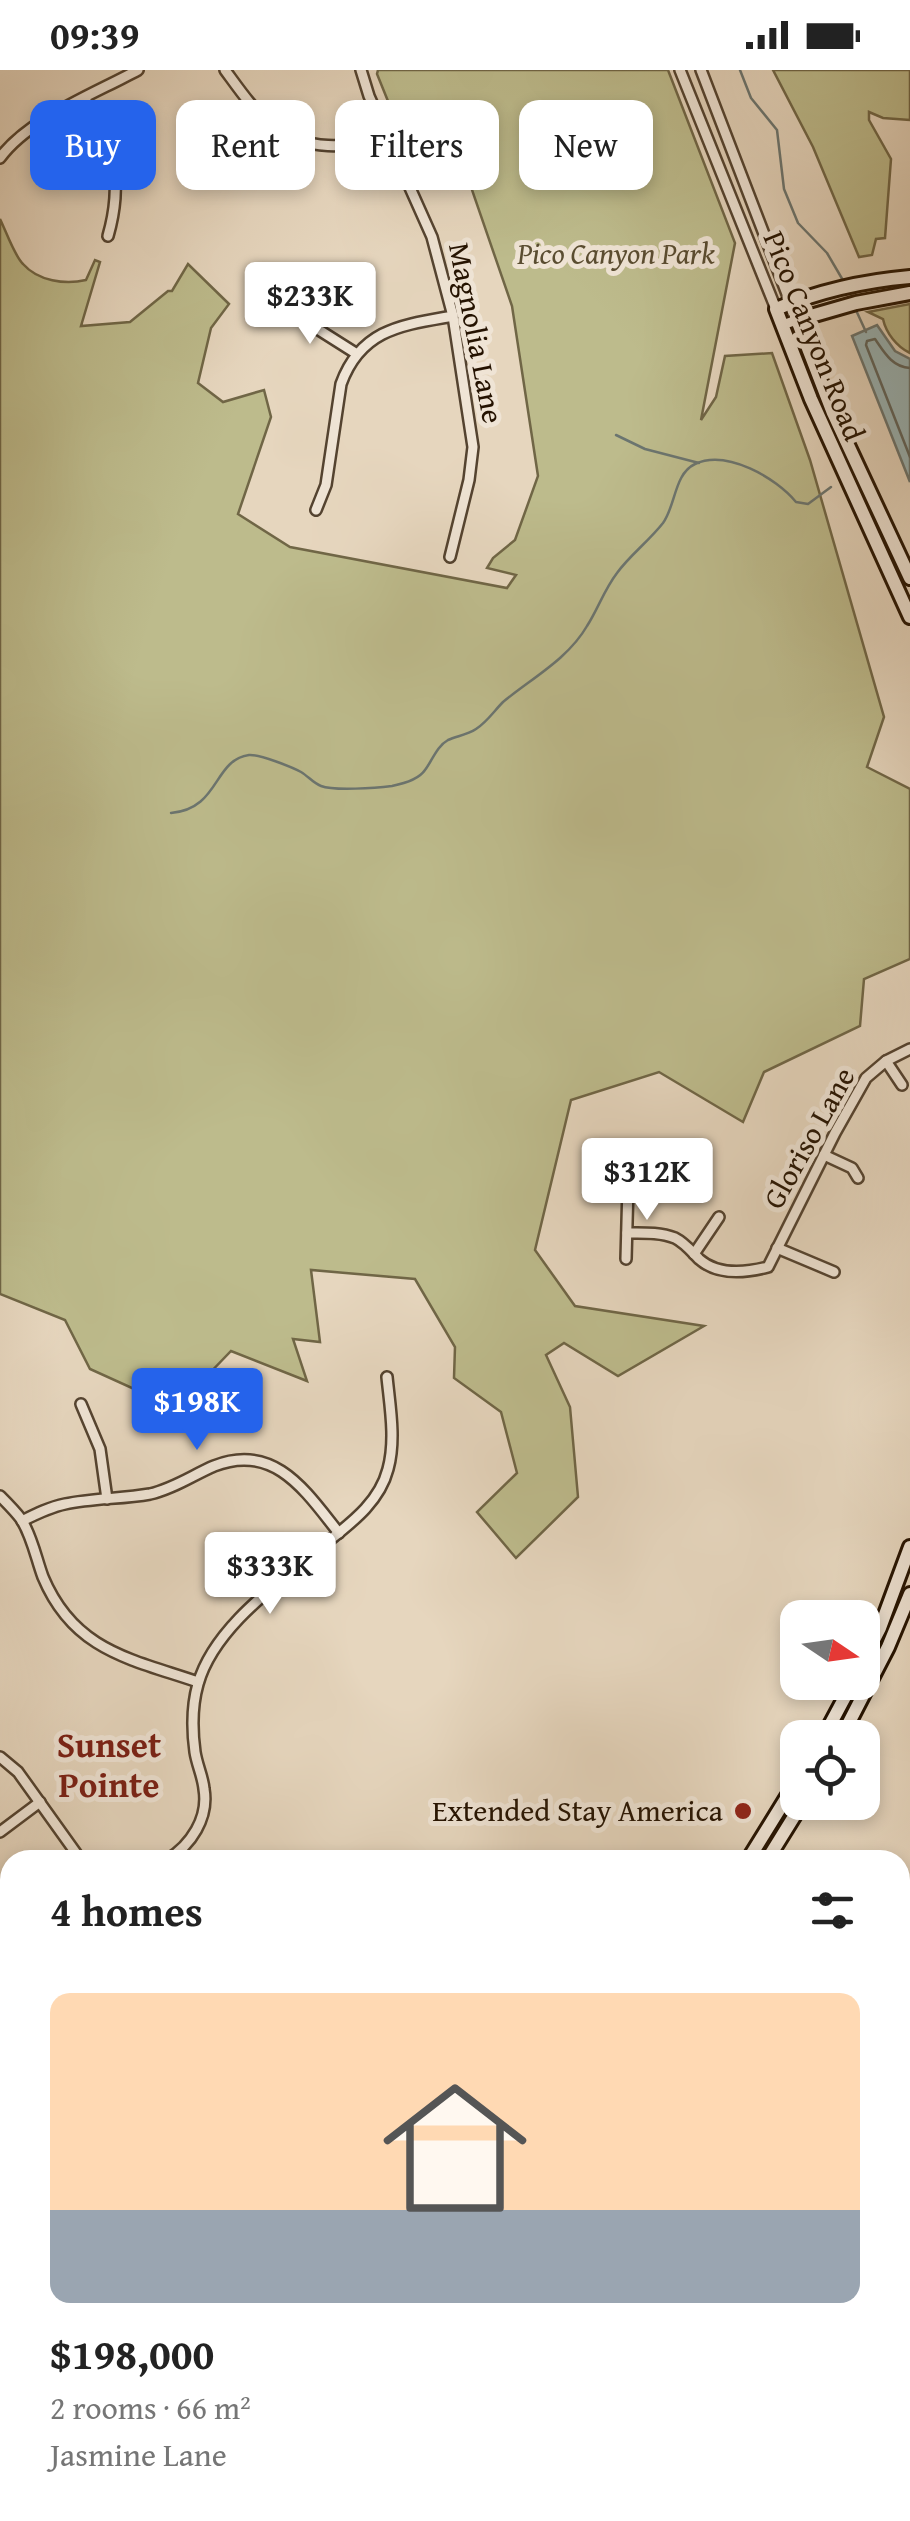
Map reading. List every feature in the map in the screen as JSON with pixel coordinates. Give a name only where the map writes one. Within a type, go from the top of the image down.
[{"type":"main road","points":[[776,309],[836,289],[910,276]]},
{"type":"main road","points":[[797,320],[842,306],[910,293]]},
{"type":"main road","name":"Pico Canyon Road","points":[[776,309],[824,429],[910,617]]},
{"type":"main road","name":"Pico Canyon Road","points":[[797,320],[833,413],[910,578]]},
{"type":"main road","points":[[880,1628],[910,1547]]},
{"type":"main road","points":[[851,1720],[910,1594]]},
{"type":"main road","points":[[754,1850],[780,1808]]},
{"type":"main road","points":[[773,1850],[792,1820]]},
{"type":"street","points":[[0,158],[30,128],[138,70]]},
{"type":"street","points":[[225,70],[274,127],[307,142],[335,144]]},
{"type":"street","name":"Magnolia Lane","points":[[362,70],[372,100]]},
{"type":"street","name":"Pico Canyon Road","points":[[680,70],[776,309]]},
{"type":"street","name":"Pico Canyon Road","points":[[701,70],[797,320]]},
{"type":"street","points":[[84,99],[114,163],[115,211],[108,236]]},
{"type":"street","name":"Magnolia Lane","points":[[411,190],[432,236],[453,316],[473,447],[450,557]]},
{"type":"street","points":[[294,305],[308,322],[356,354]]},
{"type":"street","points":[[316,510],[326,485],[341,384],[356,354],[393,328],[453,316]]},
{"type":"street","points":[[782,325],[797,320]]},
{"type":"street","name":"Gloriso Lane","points":[[694,1254],[720,1270],[751,1271],[768,1266],[866,1078],[886,1061],[910,1049]]},
{"type":"street","points":[[886,1061],[902,1084]]},
{"type":"street","points":[[824,1154],[852,1168],[858,1178]]},
{"type":"street","points":[[626,1258],[628,1186]]},
{"type":"street","points":[[627,1233],[672,1237],[694,1254],[719,1217]]},
{"type":"street","points":[[777,1248],[834,1272]]},
{"type":"street","points":[[180,1850],[193,1836],[204,1807],[193,1717],[198,1682],[227,1630],[370,1504],[387,1474],[392,1448],[387,1378]]},
{"type":"street","points":[[81,1404],[100,1450],[108,1498]]},
{"type":"street","points":[[22,1521],[52,1507],[152,1494],[223,1464],[249,1460],[272,1466],[291,1477],[339,1533]]},
{"type":"street","points":[[0,1496],[22,1521],[52,1596],[86,1636],[122,1658],[198,1682]]},
{"type":"street","points":[[0,1758],[18,1772],[74,1850]]},
{"type":"street","points":[[0,1832],[40,1802]]},
{"type":"green space","name":"Pico Canyon Park","points":[[378,70],[668,70],[735,243],[701,420],[716,397],[725,356],[772,353],[810,460],[884,717],[867,767],[910,789],[910,959],[864,979],[860,1026],[764,1072],[743,1122],[659,1072],[571,1100],[535,1250],[575,1306],[704,1326],[618,1376],[564,1343],[546,1355],[570,1407],[578,1497],[516,1558],[477,1512],[517,1473],[501,1412],[454,1378],[455,1347],[415,1279],[311,1270],[320,1342],[293,1339],[307,1381],[231,1351],[176,1408],[90,1369],[65,1320],[0,1294],[0,219],[20,260],[44,278],[61,282],[86,280],[95,260],[100,262],[81,326],[130,322],[172,291],[188,264],[229,304],[211,328],[198,383],[223,402],[264,390],[271,417],[238,514],[290,547],[507,588],[516,575],[487,568],[515,540],[538,476],[512,306],[472,190],[499,190],[499,100],[388,100]]},
{"type":"green space","points":[[773,70],[910,70],[910,120],[883,118],[869,112],[869,120],[891,159],[885,238],[876,239],[872,255],[859,257],[813,147]]},
{"type":"green space","points":[[910,304],[910,353],[893,339],[883,319],[868,312]]},
{"type":"water","points":[[877,325],[895,351],[910,359],[910,482],[852,336]]},
{"type":"waterway","points":[[740,70],[751,98],[777,130],[784,189],[798,223],[827,253],[844,282]]},
{"type":"waterway","points":[[855,308],[866,332]]},
{"type":"waterway","points":[[616,435],[645,449],[699,463]]},
{"type":"waterway","points":[[171,813],[199,803],[229,766],[249,755],[290,767],[327,788],[392,786],[419,776],[444,743],[480,726],[579,638],[617,573],[663,523],[679,482],[695,464],[721,460],[750,468],[796,502],[808,504],[831,487]]},
{"type":"place","name":"Extended Stay America","points":[[743,1811]]},
{"type":"district","name":"Sunset Pointe","points":[[109,1765]]}]
